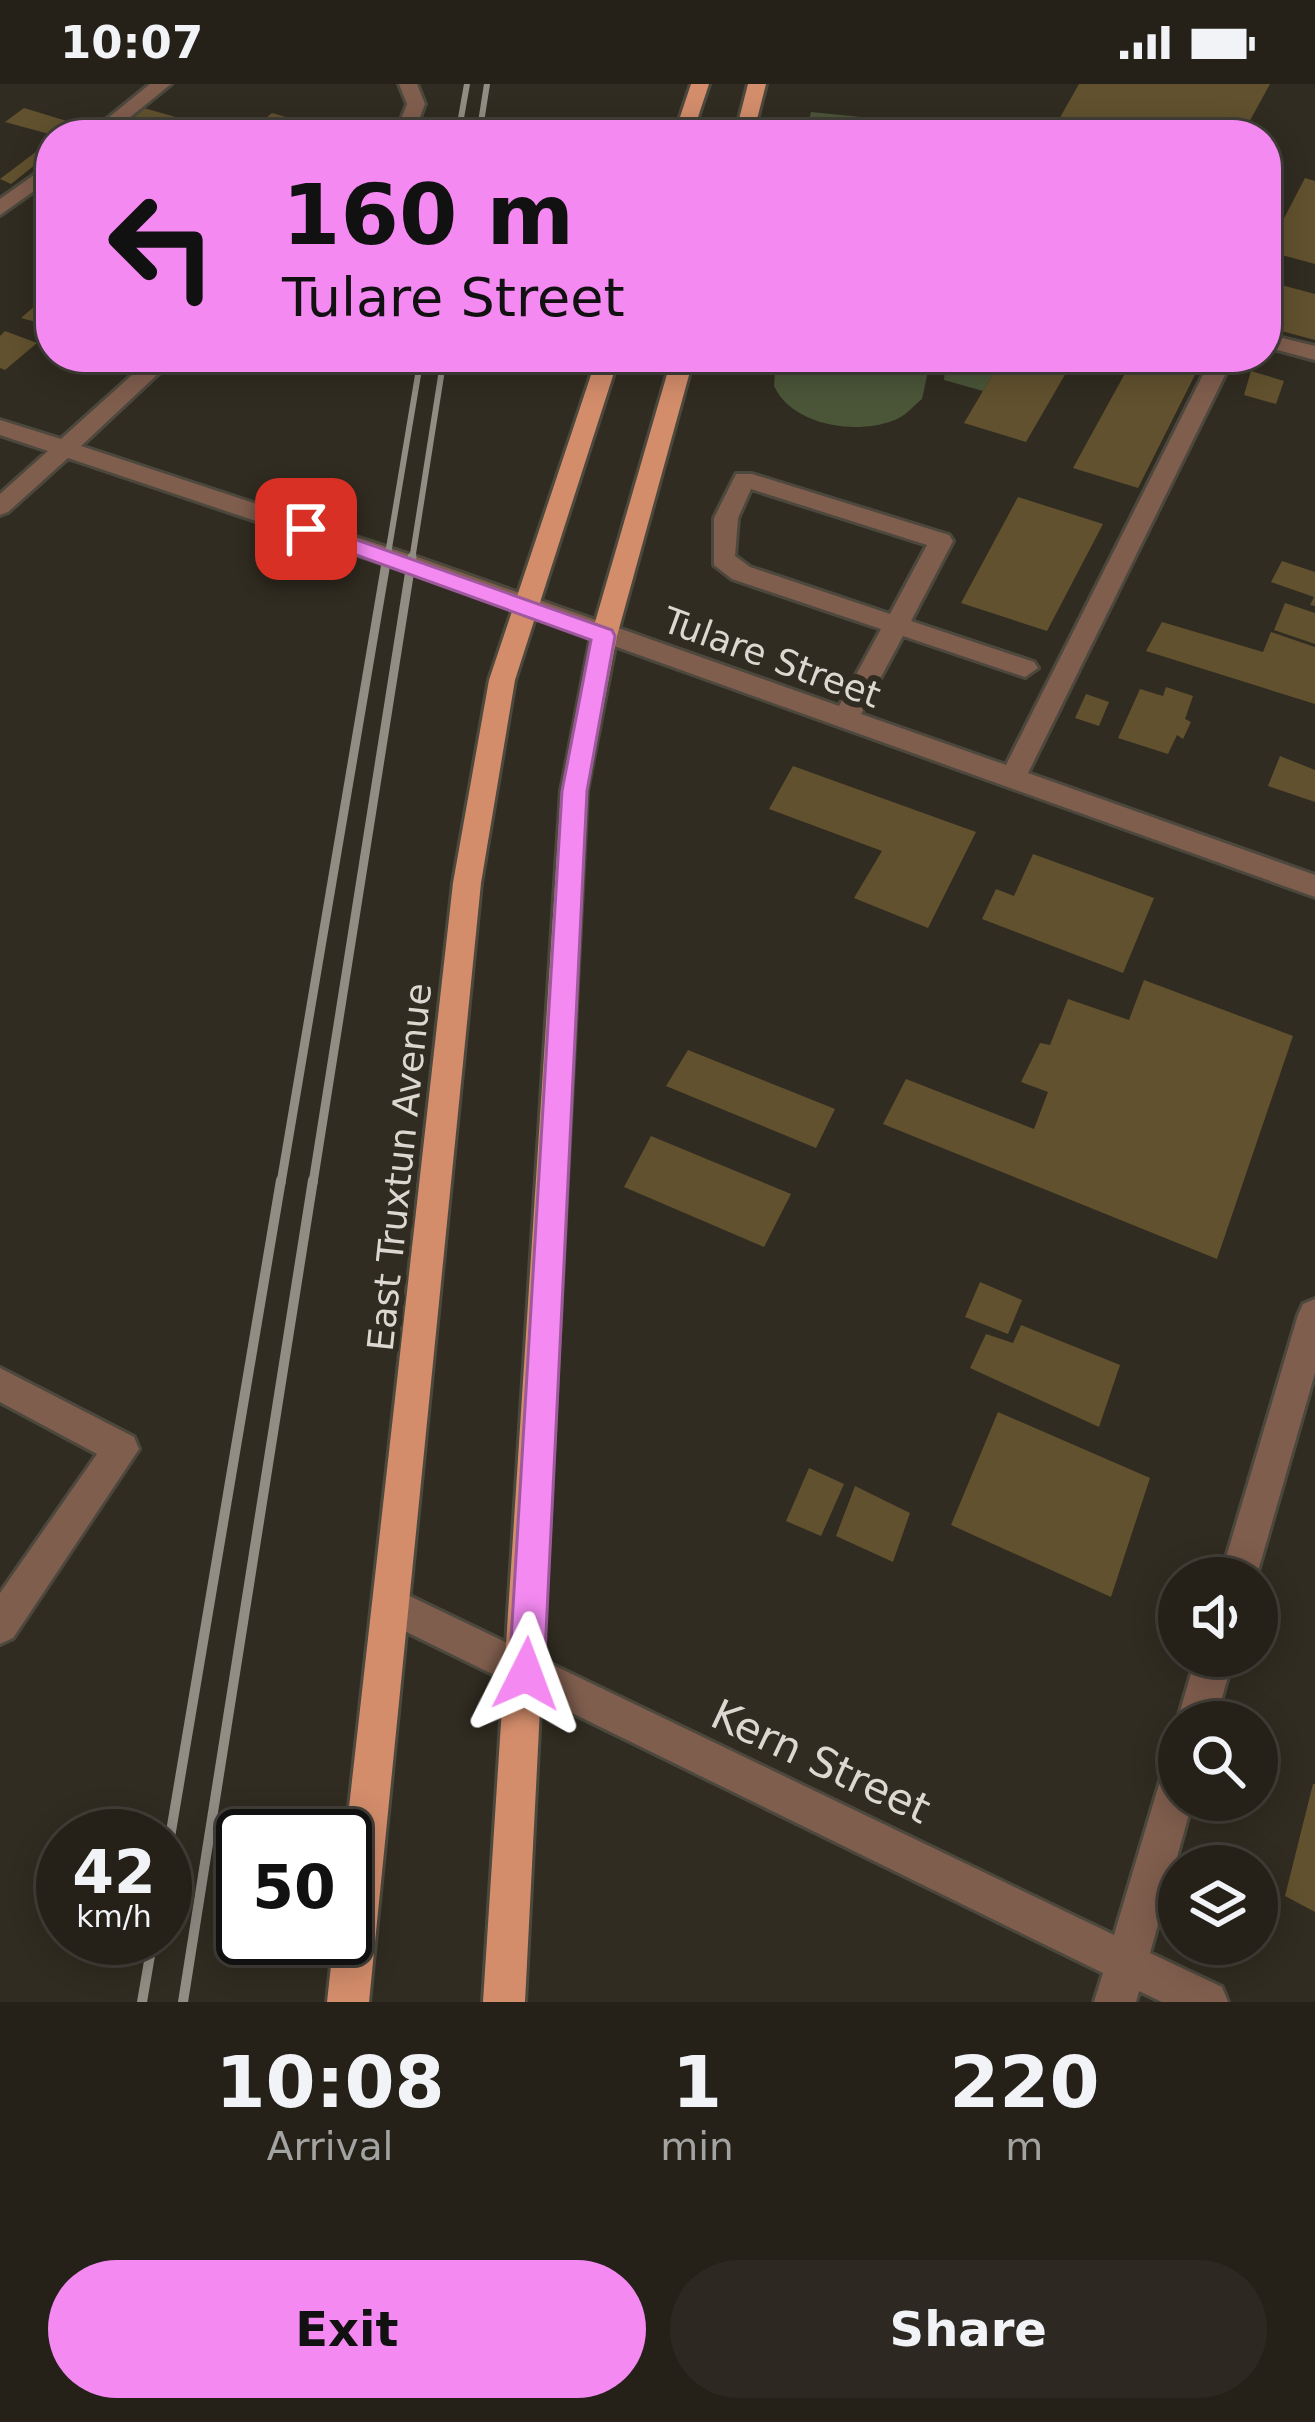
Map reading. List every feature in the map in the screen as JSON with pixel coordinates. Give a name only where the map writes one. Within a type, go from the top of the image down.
[{"type":"main road","points":[[688,120],[700,84]]},
{"type":"main road","points":[[748,120],[757,84]]},
{"type":"main road","name":"East Truxtun Avenue","points":[[348,2002],[467,883],[502,680],[603,372]]},
{"type":"main road","points":[[504,2002],[574,791],[604,636],[679,372]]},
{"type":"street","points":[[115,120],[162,84]]},
{"type":"street","points":[[408,84],[416,104],[410,120]]},
{"type":"street","points":[[0,208],[36,180]]},
{"type":"street","points":[[1281,344],[1315,353]]},
{"type":"street","points":[[0,507],[148,372]]},
{"type":"street","points":[[1012,779],[1216,372]]},
{"type":"street","name":"Tulare Street","points":[[0,427],[411,564],[1315,886]]},
{"type":"street","points":[[844,722],[896,626],[941,541],[743,479],[725,518],[723,559],[741,573],[896,626],[1025,668]]},
{"type":"street","points":[[1244,1557],[1315,1315]]},
{"type":"street","points":[[0,1384],[122,1449],[0,1625]]},
{"type":"street","name":"Kern Street","points":[[393,1606],[1207,2002]]},
{"type":"street","points":[[1114,2002],[1167,1821]]},
{"type":"green space","points":[[811,112],[881,119],[881,120],[809,120]]},
{"type":"green space","points":[[775,372],[928,372],[922,399],[905,414],[860,427],[809,418],[774,386]]},
{"type":"green space","points":[[945,372],[994,372],[983,391],[944,380]]},
{"type":"building","points":[[1079,84],[1270,84],[1250,120],[1059,120]]},
{"type":"building","points":[[24,108],[63,120],[36,120],[36,130],[5,122]]},
{"type":"building","points":[[144,108],[186,120],[137,120],[130,117]]},
{"type":"building","points":[[272,113],[297,120],[264,120]]},
{"type":"building","points":[[36,152],[36,164],[11,184],[0,179]]},
{"type":"building","points":[[1305,178],[1315,181],[1315,264],[1281,255],[1281,224]]},
{"type":"building","points":[[1281,285],[1315,294],[1315,340],[1281,331]]},
{"type":"building","points":[[36,305],[36,322],[21,318]]},
{"type":"building","points":[[5,331],[36,344],[5,370],[0,368],[0,336]]},
{"type":"building","points":[[994,372],[1066,372],[1026,442],[964,423]]},
{"type":"building","points":[[1126,372],[1196,372],[1138,488],[1073,468]]},
{"type":"building","points":[[1251,372],[1284,381],[1276,404],[1244,395]]},
{"type":"building","points":[[1018,497],[1103,524],[1047,631],[961,603]]},
{"type":"building","points":[[1282,561],[1315,572],[1315,606],[1310,605],[1314,597],[1271,582]]},
{"type":"building","points":[[1285,603],[1315,613],[1315,644],[1274,630]]},
{"type":"building","points":[[1162,622],[1263,652],[1271,632],[1315,647],[1315,704],[1146,651]]},
{"type":"building","points":[[1166,687],[1193,696],[1185,719],[1191,722],[1183,739],[1177,735],[1168,754],[1118,738],[1140,689],[1163,696]]},
{"type":"building","points":[[1086,694],[1109,702],[1099,726],[1075,718]]},
{"type":"building","points":[[1280,756],[1315,770],[1315,802],[1268,786]]},
{"type":"building","points":[[793,766],[976,832],[928,928],[854,898],[882,851],[769,809]]},
{"type":"building","points":[[1033,854],[1154,898],[1123,973],[982,919],[996,889],[1014,896]]},
{"type":"building","points":[[1144,980],[1293,1036],[1217,1259],[883,1124],[906,1079],[1034,1129],[1048,1092],[1021,1082],[1040,1043],[1050,1045],[1068,999],[1129,1020]]},
{"type":"building","points":[[688,1050],[835,1109],[816,1148],[666,1086]]},
{"type":"building","points":[[651,1136],[791,1194],[764,1247],[624,1187]]},
{"type":"building","points":[[980,1282],[1022,1300],[1008,1334],[965,1317]]},
{"type":"building","points":[[1021,1325],[1120,1365],[1099,1427],[970,1368],[986,1334],[1013,1343]]},
{"type":"building","points":[[998,1412],[1150,1478],[1111,1597],[951,1525]]},
{"type":"building","points":[[809,1468],[844,1484],[821,1536],[786,1521]]},
{"type":"building","points":[[855,1486],[910,1513],[893,1562],[836,1536]]},
{"type":"building","points":[[1315,1784],[1315,1912],[1285,1896]]},
{"type":"railway","points":[[461,120],[467,84]]},
{"type":"railway","points":[[481,120],[487,84]]},
{"type":"railway","points":[[387,560],[418,372]]},
{"type":"railway","points":[[412,560],[442,372]]},
{"type":"railway","points":[[281,1183],[387,557]]},
{"type":"railway","points":[[313,1183],[412,557]]},
{"type":"railway","points":[[175,1809],[281,1180]]},
{"type":"railway","points":[[183,2002],[313,1180]]},
{"type":"railway","points":[[142,2002],[148,1965]]},
{"type":"route","points":[[306,529],[604,636],[574,791],[526,1674]]}]
